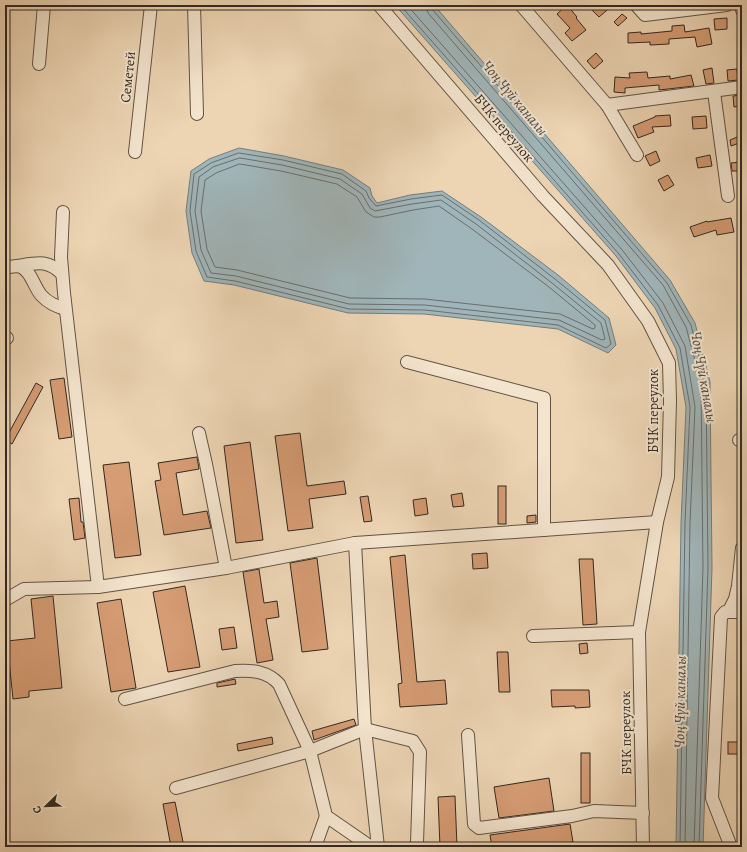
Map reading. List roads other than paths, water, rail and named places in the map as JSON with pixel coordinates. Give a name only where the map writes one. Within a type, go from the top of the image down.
[{"type":"street","points":[[39,64],[44,5]]},
{"type":"street","name":"Семетей","points":[[135,152],[151,5]]},
{"type":"street","points":[[194,5],[197,114]]},
{"type":"street","name":"БЧК переулок","points":[[379,5],[543,196],[608,265],[648,321],[669,363],[670,401],[668,477],[657,522],[639,632],[643,847]]},
{"type":"street","points":[[521,5],[607,105],[637,155]]},
{"type":"street","points":[[636,5],[645,15],[727,5]]},
{"type":"street","points":[[741,5],[742,10]]},
{"type":"street","points":[[607,105],[714,92],[742,87]]},
{"type":"street","points":[[714,92],[728,196]]},
{"type":"street","points":[[63,212],[61,256],[65,309],[98,587]]},
{"type":"street","points":[[11,267],[42,263],[55,267],[62,274]]},
{"type":"street","points":[[11,267],[22,267],[46,301],[54,306],[65,309]]},
{"type":"street","points":[[407,362],[544,398],[544,530]]},
{"type":"street","points":[[199,433],[226,568]]},
{"type":"street","points":[[5,600],[24,589],[98,587],[226,568],[355,543],[657,522]]},
{"type":"street","points":[[355,543],[365,729],[378,847]]},
{"type":"street","points":[[729,611],[735,599],[738,586],[742,548]]},
{"type":"street","points":[[730,847],[712,798],[721,617],[725,612],[729,611],[742,612]]},
{"type":"street","points":[[534,636],[639,632]]},
{"type":"street","points":[[125,698],[236,671],[248,670],[264,673],[273,677],[279,684],[310,751],[326,816],[315,847]]},
{"type":"street","points":[[176,788],[310,751],[365,729],[413,741],[420,752],[418,843],[415,847]]},
{"type":"street","points":[[468,735],[474,824],[479,828],[594,812],[643,813]]},
{"type":"street","points":[[326,816],[371,847]]},
{"type":"water","name":"Чоң Чүй каналы","points":[[395,5],[434,5],[670,280],[695,323],[710,382],[712,568],[703,847],[676,847],[681,523],[686,407],[676,349],[655,308],[616,256]]},
{"type":"water","points":[[239,148],[284,156],[343,170],[370,188],[372,196],[377,203],[410,195],[442,191],[481,217],[558,275],[609,318],[616,345],[608,353],[558,329],[424,314],[348,313],[234,285],[204,281],[192,253],[186,211],[191,171],[209,159]]}]
